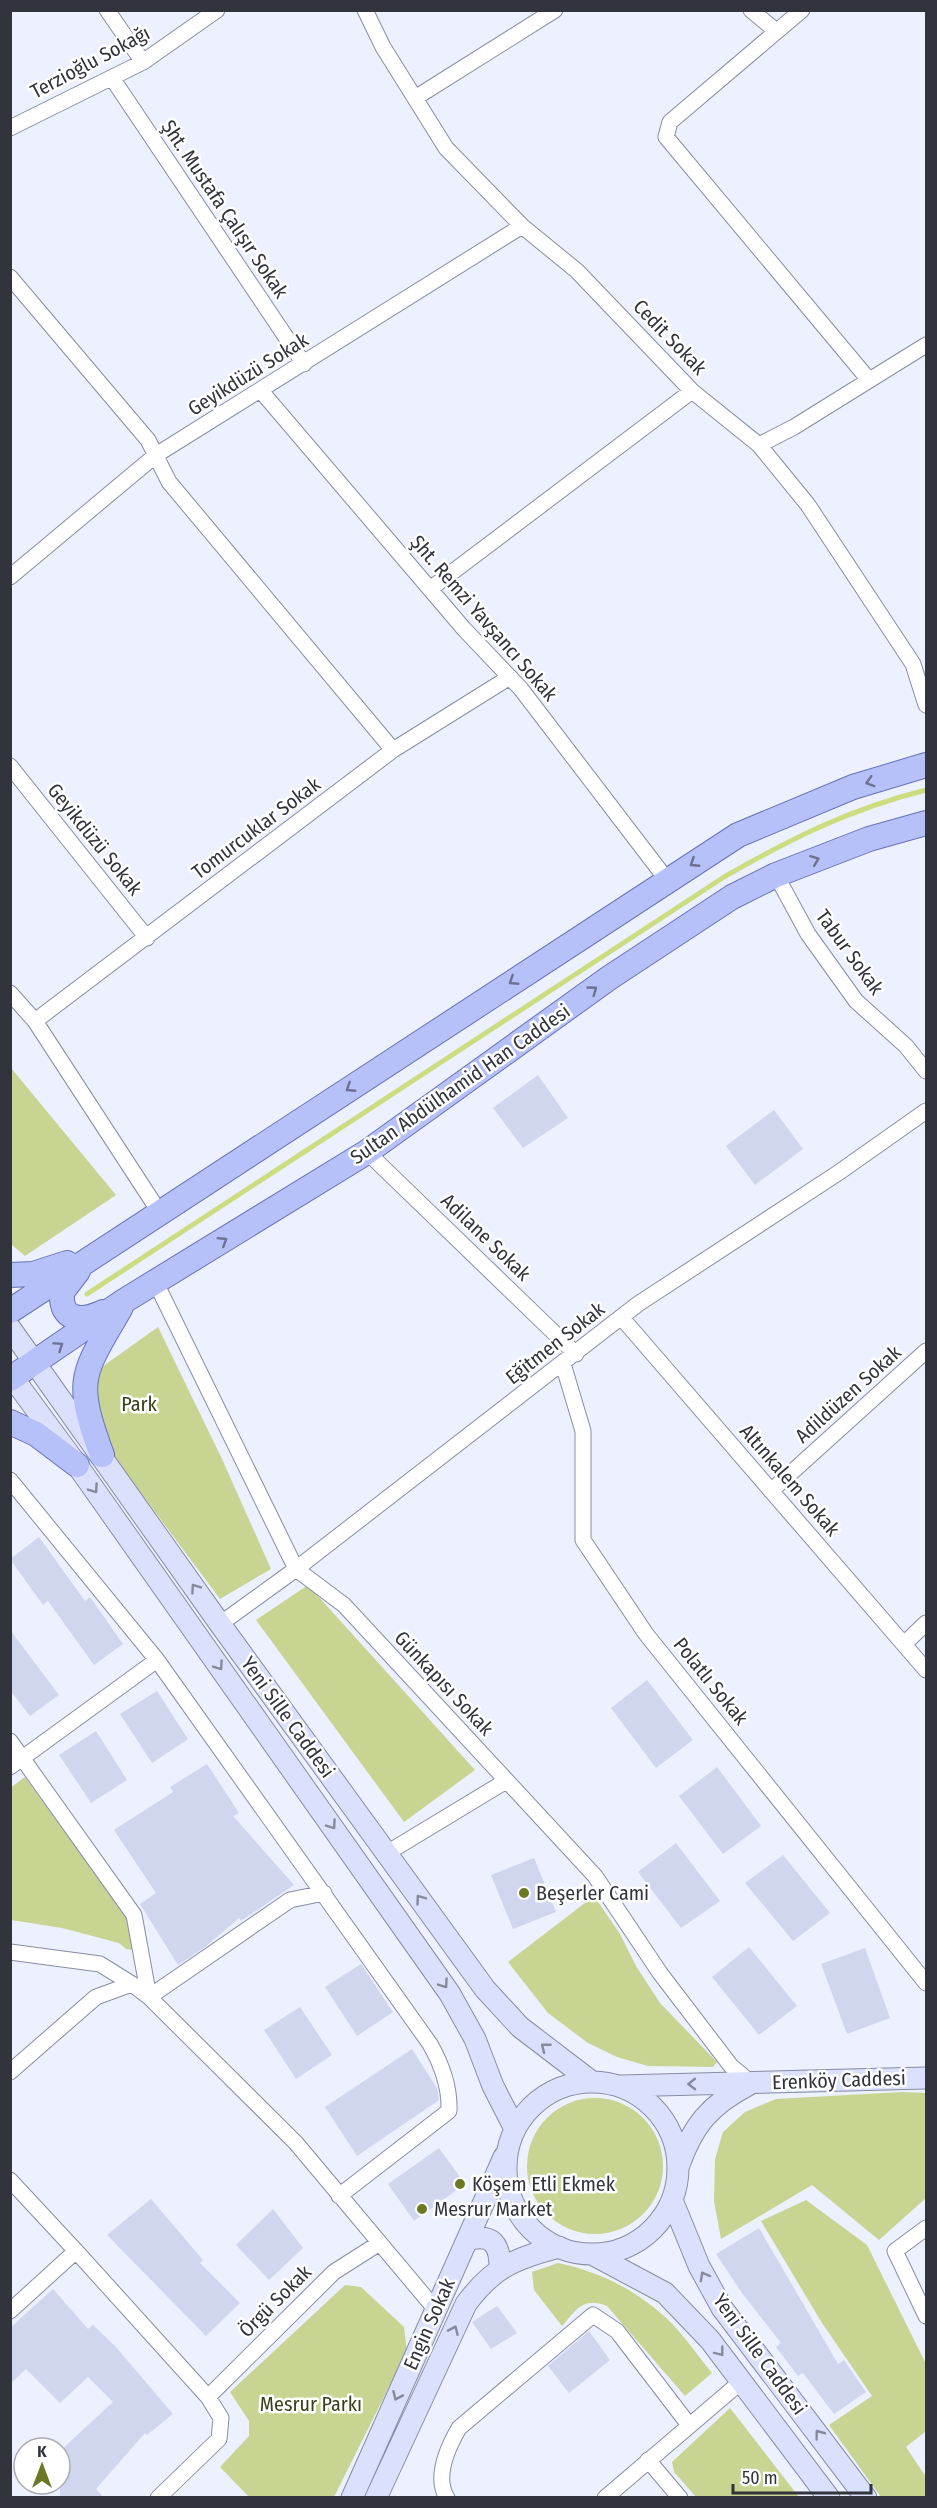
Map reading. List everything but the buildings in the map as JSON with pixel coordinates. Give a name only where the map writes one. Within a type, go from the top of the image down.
[{"type":"main road","points":[[10,1311],[738,835],[853,787],[927,765]]},
{"type":"main road","name":"Sultan Abdülhamid Han Caddesi","points":[[11,1377],[124,1301],[367,1152],[609,978],[732,897],[776,875],[870,839],[927,823]]},
{"type":"main road","points":[[10,1275],[33,1274],[98,1254]]},
{"type":"main road","points":[[98,1254],[66,1284],[62,1292],[64,1310],[69,1315],[86,1319],[124,1301]]},
{"type":"main road","points":[[102,1455],[91,1425],[84,1382],[96,1348],[124,1301]]},
{"type":"main road","name":"Yeni Sille Caddesi","points":[[10,1328],[220,1624],[485,1989],[520,2027],[592,2082]]},
{"type":"main road","name":"Yeni Sille Caddesi","points":[[11,1377],[77,1465],[450,1994],[475,2039],[492,2086],[515,2129]]},
{"type":"main road","points":[[10,1422],[36,1434],[77,1465]]},
{"type":"main road","name":"Erenköy Caddesi","points":[[619,2086],[927,2078]]},
{"type":"main road","points":[[678,2166],[674,2140],[662,2116],[643,2098],[619,2086],[592,2082],[569,2085],[547,2094],[528,2109],[515,2129],[507,2151],[506,2175],[511,2198],[522,2219],[539,2236],[559,2247],[575,2252],[592,2254],[617,2250],[640,2239],[659,2222],[672,2200],[678,2166],[687,2143],[699,2123],[714,2106],[751,2083]]},
{"type":"main road","name":"Engin Sokak","points":[[351,2498],[507,2151]]},
{"type":"main road","name":"Yeni Sille Caddesi","points":[[672,2200],[699,2266],[722,2308],[866,2498]]},
{"type":"main road","points":[[467,2240],[478,2237],[489,2239],[496,2245],[500,2255],[500,2268]]},
{"type":"main road","name":"Engin Sokak","points":[[376,2498],[466,2304],[479,2285],[500,2268],[525,2256],[559,2247]]},
{"type":"main road","name":"Yeni Sille Caddesi","points":[[592,2254],[665,2294],[710,2340],[743,2380],[829,2498]]},
{"type":"street","points":[[107,10],[143,62]]},
{"type":"street","name":"Terzioğlu Sokağı","points":[[10,128],[143,62],[217,10]]},
{"type":"street","name":"Cedit Sokak","points":[[365,10],[383,47],[446,148],[522,226],[578,271],[692,391],[759,445],[808,505],[913,664],[927,705]]},
{"type":"street","points":[[415,98],[555,10]]},
{"type":"street","points":[[751,10],[776,31]]},
{"type":"street","points":[[802,10],[670,122],[666,137],[869,380]]},
{"type":"street","name":"Şht. Mustafa Çalışır Sokak","points":[[112,78],[304,364]]},
{"type":"street","name":"Geyikdüzü Sokak","points":[[10,577],[156,456],[522,226]]},
{"type":"street","points":[[11,280],[148,440],[169,482],[393,750]]},
{"type":"street","points":[[759,445],[927,345]]},
{"type":"street","name":"Şht. Remzi Yavşancı Sokak","points":[[261,390],[430,589],[510,677],[668,880]]},
{"type":"street","points":[[430,589],[692,391]]},
{"type":"street","name":"Tomurcuklar Sokak","points":[[35,1021],[393,750],[510,677]]},
{"type":"street","name":"Geyikdüzü Sokak","points":[[10,766],[147,938]]},
{"type":"street","name":"Tabur Sokak","points":[[776,875],[807,934],[856,1001],[906,1046],[927,1071]]},
{"type":"street","points":[[10,993],[35,1021],[160,1213]]},
{"type":"street","name":"Eğitmen Sokak","points":[[220,1624],[296,1569],[638,1304],[838,1173],[927,1111]]},
{"type":"street","name":"Adilane Sokak","points":[[367,1152],[576,1354]]},
{"type":"street","name":"Günkapısı Sokak","points":[[156,1283],[296,1569],[344,1605],[594,1876],[660,1973],[731,2066],[751,2083]]},
{"type":"street","name":"Altınkalem Sokak","points":[[621,1317],[927,1670]]},
{"type":"street","name":"Adildüzen Sokak","points":[[771,1491],[927,1351]]},
{"type":"street","name":"Polatlı Sokak","points":[[563,1364],[583,1431],[583,1540],[646,1634],[927,1983]]},
{"type":"street","points":[[10,1480],[157,1660],[324,1893],[430,2044],[442,2065],[449,2111],[339,2196]]},
{"type":"street","points":[[904,1644],[927,1623]]},
{"type":"street","points":[[10,1767],[157,1660]]},
{"type":"street","points":[[10,1741],[134,1915],[149,1997]]},
{"type":"street","points":[[387,1853],[506,1781]]},
{"type":"street","points":[[149,1997],[290,1900],[324,1893]]},
{"type":"street","points":[[10,1952],[100,1964],[149,1997],[296,2144],[436,2310]]},
{"type":"street","points":[[10,2072],[96,1998],[132,1984]]},
{"type":"street","points":[[10,2180],[208,2397],[221,2418],[219,2439],[158,2498]]},
{"type":"street","points":[[927,2228],[895,2251],[927,2316]]},
{"type":"street","name":"Örgü Sokak","points":[[208,2397],[334,2272],[378,2244]]},
{"type":"street","points":[[10,2311],[76,2251]]},
{"type":"street","points":[[447,2498],[442,2489],[446,2450],[459,2428],[593,2315],[617,2331],[689,2425]]},
{"type":"street","points":[[605,2498],[743,2380]]},
{"type":"street","points":[[648,2460],[680,2498]]},
{"type":"green space","points":[[11,1068],[116,1195],[25,1256],[11,1244]]},
{"type":"green space","name":"Park","points":[[158,1327],[222,1459],[271,1569],[220,1599],[74,1403],[78,1384]]},
{"type":"green space","points":[[308,1585],[475,1770],[404,1822],[256,1620]]},
{"type":"green space","points":[[25,1777],[139,1934],[134,1950],[126,1949],[119,1943],[62,1928],[11,1920],[10,1788]]},
{"type":"green space","points":[[594,1896],[620,1934],[636,1966],[660,2003],[717,2062],[713,2067],[648,2066],[617,2057],[588,2043],[548,2013],[508,1962]]},
{"type":"green space","points":[[902,2092],[926,2093],[926,2198],[879,2240],[812,2185],[721,2239],[714,2201],[715,2159],[723,2132],[745,2112],[776,2099]]},
{"type":"green space","points":[[595,2098],[621,2103],[633,2109],[643,2118],[652,2128],[658,2140],[663,2166],[658,2192],[652,2204],[643,2214],[633,2223],[621,2229],[595,2234],[569,2229],[557,2223],[547,2214],[538,2204],[532,2192],[527,2166],[532,2140],[538,2128],[547,2118],[557,2109],[569,2103]]},
{"type":"green space","points":[[806,2200],[867,2245],[926,2364],[926,2431],[906,2447],[926,2477],[926,2497],[881,2497],[829,2425],[872,2396],[822,2323],[761,2221]]},
{"type":"green space","points":[[558,2263],[601,2276],[640,2297],[671,2322],[712,2373],[685,2396],[607,2306],[599,2303],[581,2306],[562,2326],[534,2290],[532,2272]]},
{"type":"green space","name":"Mesrur Parkı","points":[[345,2285],[361,2287],[404,2327],[407,2351],[334,2497],[249,2497],[220,2467],[249,2436],[249,2421],[230,2392]]},
{"type":"green space","points":[[730,2408],[799,2497],[696,2497],[674,2472],[672,2462]]},
{"type":"waterway","points":[[87,1294],[724,877],[822,826],[872,806],[926,790]]},
{"type":"place","name":"Beşerler Cami","points":[[524,1893]]},
{"type":"place","name":"Köşem Etli Ekmek","points":[[460,2184]]},
{"type":"place","name":"Mesrur Market","points":[[422,2209]]}]
